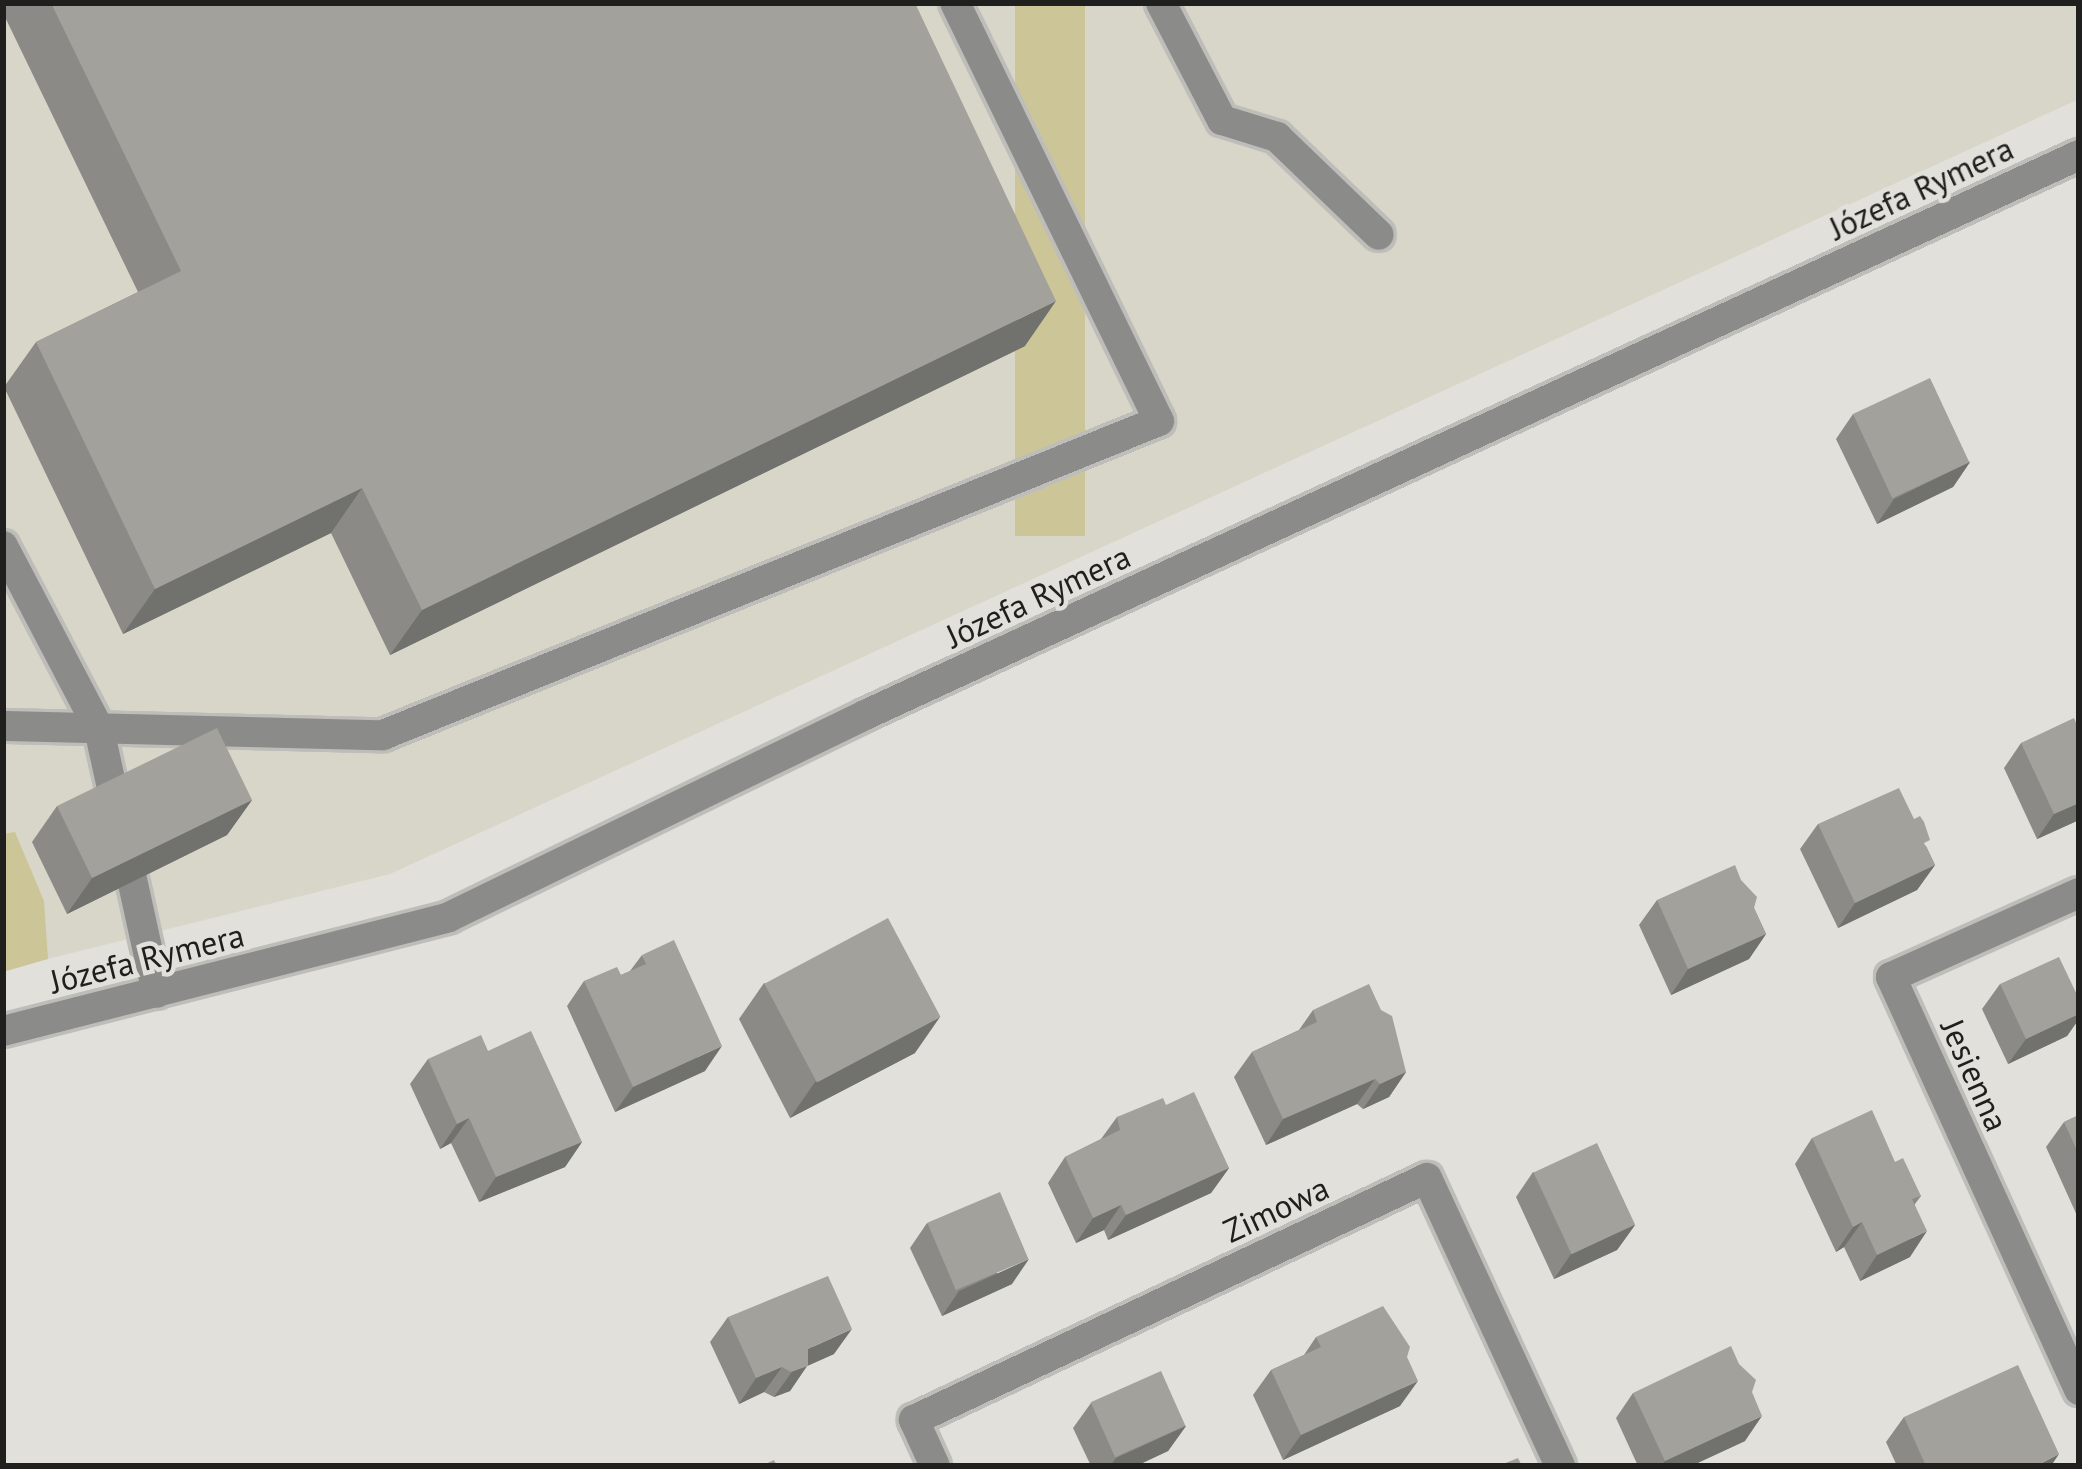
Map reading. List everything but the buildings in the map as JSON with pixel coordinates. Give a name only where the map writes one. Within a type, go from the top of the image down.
[{"type":"street","points":[[3,726],[383,735],[1160,422],[955,3]]},
{"type":"street","points":[[1161,3],[1222,120],[1276,137],[1379,236]]},
{"type":"street","name":"Józefa Rymera","points":[[3,1031],[448,917],[865,715],[2079,155]]},
{"type":"street","points":[[3,546],[99,729],[158,993]]},
{"type":"street","name":"Jesienna","points":[[2079,893],[1891,977],[2079,1390]]},
{"type":"street","name":"Zimowa","points":[[935,1466],[914,1420],[1427,1178],[1560,1466]]},
{"type":"shaded area","points":[[3,3],[2079,3],[2079,99],[390,874],[3,970]]},
{"type":"shaded area","points":[[1015,3],[1085,3],[1085,536],[1015,536]]},
{"type":"shaded area","points":[[15,832],[44,901],[48,959],[3,972],[3,834]]}]
